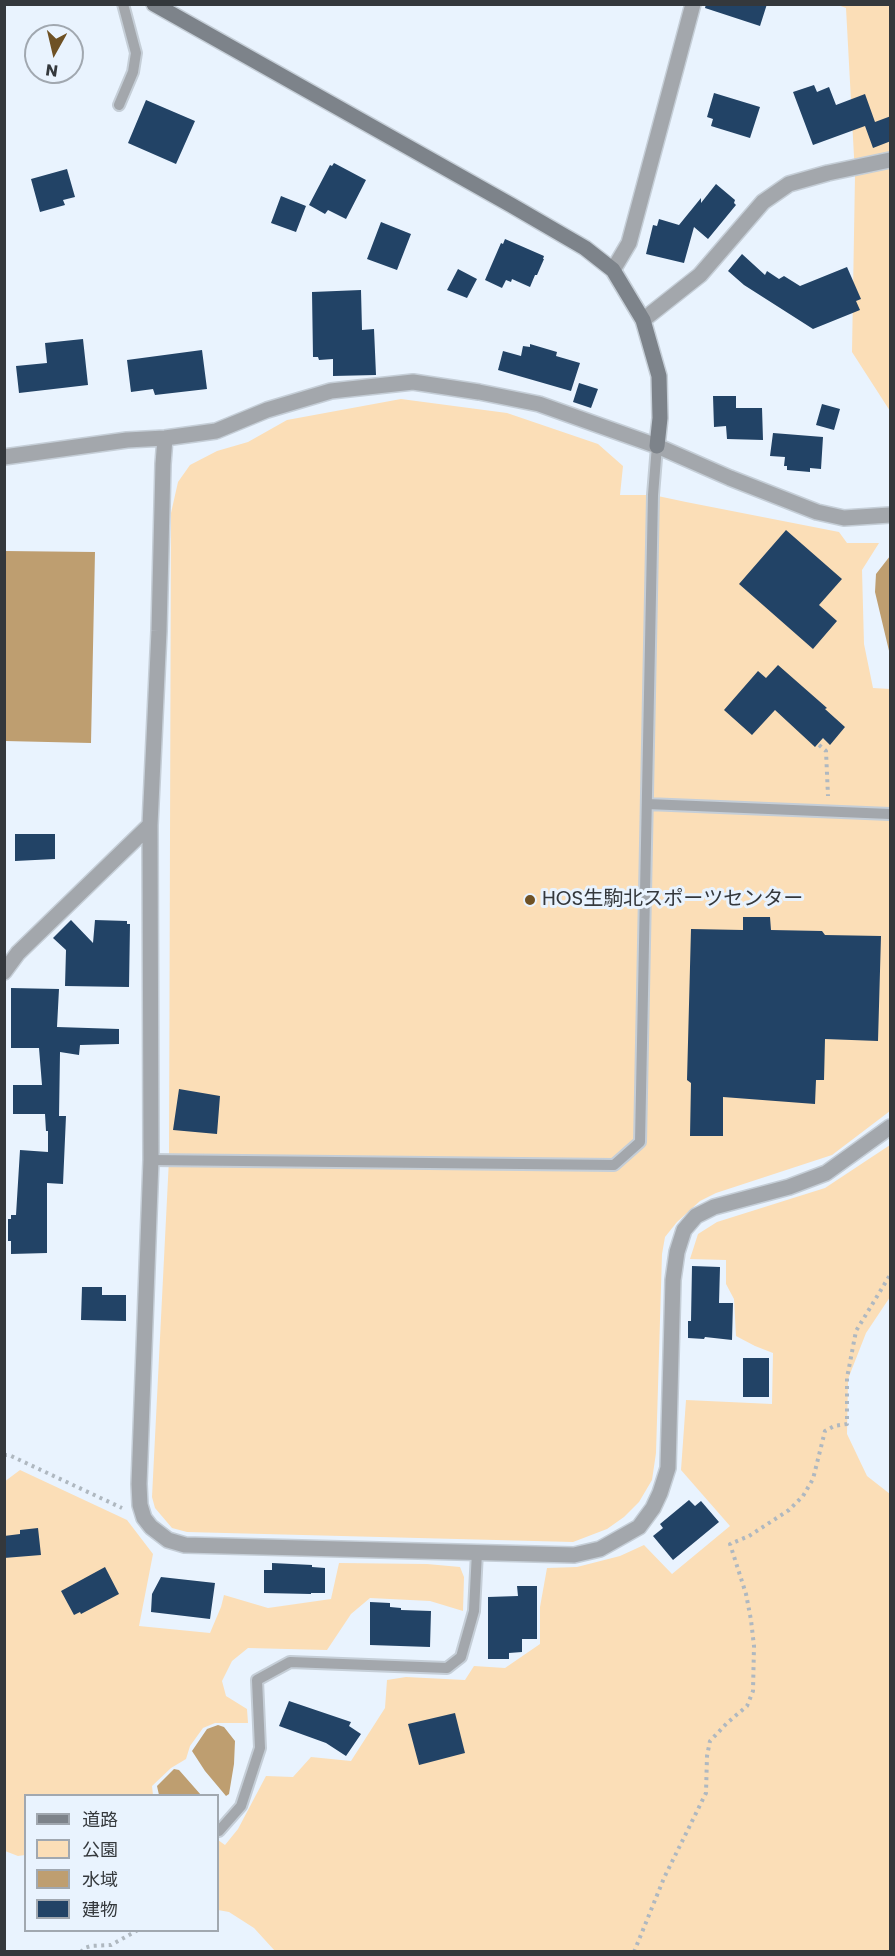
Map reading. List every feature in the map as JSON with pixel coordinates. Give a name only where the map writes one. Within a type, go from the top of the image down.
[{"type":"street","points":[[154,4],[511,205],[585,248],[613,270],[643,320],[659,376],[660,418],[657,446]]},
{"type":"street","points":[[613,270],[629,243],[693,4]]},
{"type":"street","points":[[643,320],[700,275],[763,202],[789,184],[891,160]]},
{"type":"street","points":[[4,456],[216,431],[267,410],[331,391],[413,382],[539,404],[657,446],[817,512],[844,518],[891,515]]},
{"type":"street","points":[[165,438],[150,825],[151,1160],[139,1485],[140,1505],[144,1518],[151,1527],[168,1540],[184,1545],[574,1554],[600,1549],[639,1527],[660,1493],[668,1468],[673,1280],[677,1252],[684,1230],[696,1216],[714,1207],[789,1187],[826,1173],[891,1127]]},
{"type":"street","points":[[4,972],[18,954],[150,825]]},
{"type":"lane","points":[[119,105],[133,72],[136,53],[123,4]]},
{"type":"lane","points":[[151,1160],[614,1165],[640,1142],[653,495],[657,446]]},
{"type":"lane","points":[[647,804],[891,814]]},
{"type":"lane","points":[[219,1831],[241,1806],[261,1748],[257,1680],[290,1662],[447,1668],[461,1657],[474,1611],[477,1552]]},
{"type":"path","points":[[819,745],[826,751],[828,812]]},
{"type":"path","points":[[634,1952],[664,1878],[706,1793],[707,1756],[710,1741],[747,1706],[753,1691],[754,1646],[751,1620],[746,1594],[730,1544],[749,1536],[789,1510],[803,1496],[813,1479],[825,1431],[834,1426],[847,1424],[847,1378],[856,1331],[891,1275]]},
{"type":"path","points":[[4,1455],[9,1455],[144,1518]]},
{"type":"path","points":[[81,1952],[84,1948],[92,1946],[111,1946],[135,1932]]},
{"type":"green space","points":[[838,5],[890,5],[890,411],[852,352],[855,175],[846,8]]},
{"type":"green space","name":"HOS生駒北スポーツセンター","points":[[401,399],[507,413],[598,444],[623,466],[620,495],[653,495],[839,532],[847,543],[879,543],[862,570],[864,644],[873,688],[890,689],[890,1111],[832,1155],[716,1193],[700,1201],[677,1222],[665,1237],[662,1254],[656,1453],[652,1480],[639,1502],[624,1517],[607,1529],[573,1542],[187,1532],[172,1528],[155,1508],[152,1497],[169,1159],[171,513],[178,482],[190,465],[217,451],[248,442],[287,420]]},
{"type":"green space","points":[[890,1145],[890,1297],[866,1333],[848,1379],[847,1434],[867,1476],[890,1494],[890,1951],[275,1951],[254,1928],[229,1912],[219,1910],[219,1841],[225,1845],[238,1829],[266,1776],[293,1777],[311,1757],[351,1761],[385,1708],[387,1680],[406,1677],[465,1680],[474,1666],[505,1668],[540,1644],[540,1607],[547,1568],[577,1567],[620,1556],[644,1545],[672,1574],[730,1526],[681,1470],[686,1400],[772,1404],[773,1353],[736,1336],[734,1299],[726,1284],[726,1260],[690,1259],[698,1234],[717,1222],[825,1188]]},
{"type":"green space","points":[[20,1470],[127,1520],[153,1554],[139,1626],[210,1633],[224,1595],[268,1608],[331,1599],[339,1563],[427,1564],[460,1567],[464,1577],[463,1611],[430,1601],[370,1598],[351,1614],[327,1650],[248,1648],[232,1661],[222,1681],[226,1696],[247,1709],[248,1723],[215,1723],[203,1728],[190,1746],[186,1759],[171,1768],[152,1786],[153,1794],[24,1794],[24,1855],[18,1856],[5,1851],[4,1482]]},
{"type":"water","points":[[5,551],[95,552],[91,743],[5,741]]},
{"type":"water","points":[[890,556],[890,655],[875,592],[876,574]]},
{"type":"water","points":[[218,1725],[224,1727],[235,1741],[234,1764],[229,1794],[226,1796],[192,1751],[207,1729]]},
{"type":"water","points":[[174,1769],[179,1770],[200,1794],[159,1794],[157,1786]]},
{"type":"building","points":[[706,4],[767,4],[760,26],[705,8]]},
{"type":"building","points":[[814,85],[817,92],[829,87],[836,105],[865,94],[875,122],[891,116],[891,141],[873,148],[865,126],[813,145],[793,92]]},
{"type":"building","points":[[714,93],[760,107],[750,138],[711,126],[713,119],[707,117]]},
{"type":"building","points":[[146,100],[195,121],[176,164],[128,143]]},
{"type":"building","points":[[334,163],[366,180],[346,219],[328,210],[325,214],[309,205],[330,165]]},
{"type":"building","points":[[67,169],[75,197],[63,200],[65,205],[40,212],[31,179]]},
{"type":"building","points":[[716,184],[735,200],[736,205],[708,239],[694,227],[684,263],[646,254],[653,225],[657,226],[659,219],[679,225]]},
{"type":"building","points":[[281,196],[306,206],[296,232],[271,223]]},
{"type":"building","points":[[381,222],[411,234],[397,270],[367,259]]},
{"type":"building","points":[[505,239],[544,256],[530,287],[512,279],[511,282],[506,280],[502,288],[485,280],[501,243],[503,244]]},
{"type":"building","points":[[742,254],[765,275],[767,271],[779,279],[784,276],[800,286],[847,267],[861,299],[856,301],[860,310],[813,329],[744,285],[728,271]]},
{"type":"building","points":[[458,269],[477,279],[467,298],[447,290]]},
{"type":"building","points":[[361,290],[362,330],[374,329],[376,375],[333,376],[333,359],[319,360],[318,357],[313,357],[312,292]]},
{"type":"building","points":[[83,339],[88,385],[19,393],[16,366],[47,363],[45,343]]},
{"type":"building","points":[[530,344],[557,352],[556,356],[580,363],[571,391],[498,370],[503,351],[521,356],[523,346],[530,347]]},
{"type":"building","points":[[202,350],[207,389],[155,395],[153,389],[131,392],[127,360]]},
{"type":"building","points":[[579,383],[598,389],[591,408],[573,402]]},
{"type":"building","points":[[713,396],[736,396],[736,408],[762,408],[763,440],[727,439],[726,426],[714,427]]},
{"type":"building","points":[[822,404],[840,409],[834,430],[816,425]]},
{"type":"building","points":[[773,433],[823,437],[821,469],[810,468],[810,472],[787,470],[787,466],[784,466],[785,457],[770,456]]},
{"type":"building","points":[[786,530],[842,579],[819,605],[837,621],[813,649],[739,584]]},
{"type":"building","points":[[778,665],[845,727],[830,745],[823,738],[815,747],[775,710],[752,735],[724,710],[758,671],[766,678]]},
{"type":"building","points":[[15,834],[55,834],[55,859],[15,861]]},
{"type":"building","points":[[743,917],[770,917],[771,930],[822,931],[825,935],[881,936],[878,1041],[825,1039],[824,1080],[816,1080],[815,1104],[723,1097],[723,1136],[690,1136],[691,1083],[687,1080],[691,929],[743,930]]},
{"type":"building","points":[[71,920],[93,943],[95,920],[127,921],[127,924],[130,924],[129,987],[65,986],[66,950],[53,938]]},
{"type":"building","points":[[11,988],[59,989],[57,1027],[119,1029],[119,1044],[80,1045],[79,1055],[60,1052],[59,1116],[66,1116],[63,1184],[47,1183],[47,1253],[11,1254],[11,1241],[8,1241],[8,1219],[11,1219],[11,1215],[16,1215],[20,1150],[48,1152],[45,1114],[13,1114],[13,1085],[42,1085],[39,1048],[11,1048]]},
{"type":"building","points":[[179,1089],[220,1096],[217,1134],[173,1130]]},
{"type":"building","points":[[692,1266],[720,1267],[719,1303],[733,1303],[732,1340],[688,1338],[688,1321],[691,1321]]},
{"type":"building","points":[[82,1287],[102,1287],[102,1295],[126,1295],[126,1321],[81,1320]]},
{"type":"building","points":[[743,1358],[769,1358],[769,1397],[743,1397]]},
{"type":"building","points":[[689,1500],[695,1506],[701,1501],[719,1522],[673,1560],[653,1536],[663,1528],[660,1524]]},
{"type":"building","points":[[38,1528],[41,1555],[4,1558],[4,1536],[20,1534],[20,1530]]},
{"type":"building","points":[[272,1563],[325,1568],[325,1593],[264,1593],[264,1570],[272,1570]]},
{"type":"building","points":[[105,1567],[119,1594],[81,1614],[80,1612],[74,1615],[61,1591]]},
{"type":"building","points":[[161,1577],[215,1583],[210,1619],[151,1612],[152,1594]]},
{"type":"building","points":[[517,1586],[537,1586],[537,1639],[522,1639],[522,1652],[509,1653],[509,1659],[488,1659],[488,1597],[518,1596]]},
{"type":"building","points":[[370,1602],[390,1603],[390,1607],[401,1608],[401,1610],[431,1611],[430,1647],[370,1645]]},
{"type":"building","points":[[289,1701],[351,1722],[349,1726],[361,1734],[346,1756],[326,1743],[279,1726]]},
{"type":"building","points":[[455,1713],[465,1753],[419,1765],[408,1724]]},
{"type":"place","name":"HOS生駒北スポーツセンター","points":[[530,900]]}]
